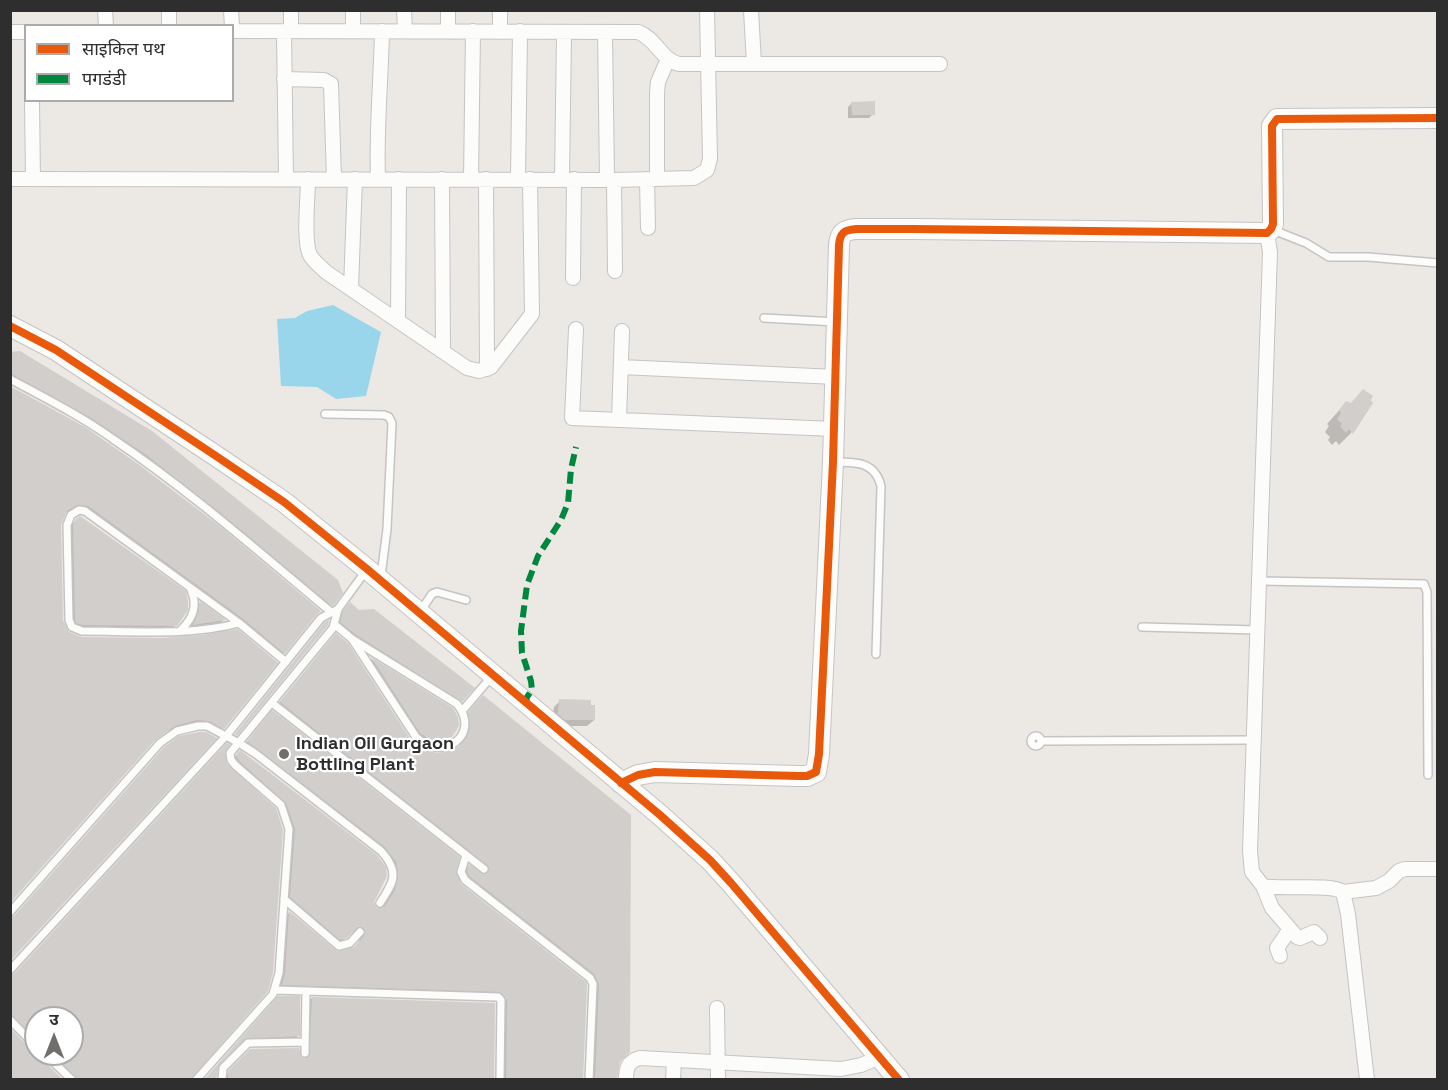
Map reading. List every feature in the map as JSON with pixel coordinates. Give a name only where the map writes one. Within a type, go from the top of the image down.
[{"type":"street","points":[[286,179],[284,79],[291,10]]},
{"type":"street","points":[[353,10],[353,31]]},
{"type":"street","points":[[404,10],[405,31]]},
{"type":"street","points":[[448,10],[448,31]]},
{"type":"street","points":[[500,10],[500,32]]},
{"type":"street","points":[[10,179],[610,180],[694,178],[707,170],[710,159],[707,10]]},
{"type":"street","points":[[751,10],[754,64]]},
{"type":"street","points":[[234,31],[638,32],[644,34],[668,59],[679,64],[940,64]]},
{"type":"street","points":[[378,179],[377,129],[382,31]]},
{"type":"street","points":[[471,179],[473,31]]},
{"type":"street","points":[[308,179],[308,242],[311,256],[326,272],[467,368],[479,371],[487,369],[501,356],[532,314],[524,179],[520,31]]},
{"type":"street","points":[[605,32],[615,271]]},
{"type":"street","points":[[564,33],[573,278]]},
{"type":"street","points":[[648,228],[658,82],[668,59]]},
{"type":"street","points":[[284,79],[324,80],[331,84],[333,90],[334,179]]},
{"type":"street","points":[[32,102],[33,179]]},
{"type":"street","points":[[1320,938],[1314,932],[1300,938],[1272,908],[1263,886],[1252,872],[1250,851],[1270,252],[1272,126],[1277,119],[1437,118]]},
{"type":"street","points":[[351,288],[355,179]]},
{"type":"street","points":[[398,321],[399,179]]},
{"type":"street","points":[[442,179],[443,351]]},
{"type":"street","points":[[486,179],[487,369]]},
{"type":"street","points":[[621,783],[638,775],[655,772],[807,776],[816,772],[819,754],[833,462],[839,237],[847,230],[1269,231]]},
{"type":"street","points":[[10,326],[56,350],[249,478],[318,529],[621,783],[710,860],[899,1080]]},
{"type":"street","points":[[576,329],[572,418],[834,429]]},
{"type":"street","points":[[619,420],[622,331]]},
{"type":"street","points":[[621,367],[836,377]]},
{"type":"street","points":[[1263,886],[1275,889],[1332,887],[1342,892],[1376,888],[1389,881],[1399,871],[1406,869],[1437,869]]},
{"type":"street","points":[[1342,892],[1348,914],[1367,1080]]},
{"type":"street","points":[[1280,956],[1277,948],[1290,929]]},
{"type":"street","points":[[717,1008],[718,1080]]},
{"type":"street","points":[[626,1080],[627,1068],[633,1060],[841,1069],[861,1065],[880,1057]]},
{"type":"street","points":[[673,1080],[674,1060]]},
{"type":"lane","points":[[1269,231],[1306,243],[1329,257],[1368,256],[1437,263]]},
{"type":"lane","points":[[764,318],[837,322]]},
{"type":"lane","points":[[10,379],[114,439],[334,611]]},
{"type":"lane","points":[[10,970],[226,736],[321,618],[334,611],[373,575],[386,546],[392,423],[389,417],[384,415],[325,414]]},
{"type":"lane","points":[[833,462],[863,464],[878,476],[881,486],[876,654]]},
{"type":"lane","points":[[239,623],[209,629],[181,630],[82,631],[72,627],[69,620],[67,525],[71,515],[79,510],[85,511],[239,623],[286,662]]},
{"type":"lane","points":[[1260,581],[1424,584],[1427,592],[1428,775]]},
{"type":"lane","points":[[181,630],[192,616],[195,607],[196,600],[190,588]]},
{"type":"lane","points":[[418,614],[435,592],[443,592],[465,600]]},
{"type":"lane","points":[[196,1080],[275,990],[279,974],[290,838],[287,820],[281,805],[231,760],[230,753],[333,628],[334,611]]},
{"type":"lane","points":[[334,624],[352,639],[457,704],[465,722],[464,732],[458,741],[449,747],[435,748],[424,744],[416,737],[352,639]]},
{"type":"lane","points":[[1142,627],[1258,630]]},
{"type":"lane","points":[[462,711],[492,676]]},
{"type":"lane","points":[[272,703],[484,869]]},
{"type":"lane","points":[[10,912],[160,743],[177,731],[198,726],[207,726],[239,743],[381,851],[391,863],[394,878],[380,903]]},
{"type":"lane","points":[[1041,741],[1254,740]]},
{"type":"lane","points":[[466,855],[461,872],[465,880],[590,978],[593,984],[589,1080]]},
{"type":"lane","points":[[284,899],[339,946],[350,943],[360,932]]},
{"type":"lane","points":[[275,990],[498,997],[501,1000],[500,1080]]},
{"type":"lane","points":[[305,1053],[306,991]]},
{"type":"lane","points":[[10,1020],[24,1034]]},
{"type":"lane","points":[[222,1080],[221,1074],[226,1065],[248,1043],[305,1041]]},
{"type":"lane","points":[[217,1056],[226,1065]]},
{"type":"lane","points":[[57,1066],[72,1080]]},
{"type":"water","points":[[333,305],[381,332],[366,396],[336,399],[317,387],[281,386],[277,319],[295,318],[307,311]]},
{"type":"building","points":[[875,101],[875,115],[852,115],[851,102]]},
{"type":"building","points":[[20,351],[152,431],[338,580],[343,593],[334,605],[332,606],[228,519],[145,454],[91,418],[10,373],[10,352]]},
{"type":"building","points":[[10,386],[85,427],[138,464],[221,527],[321,611],[285,654],[242,618],[88,506],[77,505],[67,511],[61,525],[63,620],[69,632],[82,637],[162,638],[238,629],[278,663],[224,729],[209,721],[197,720],[175,726],[156,739],[10,903]]},
{"type":"building","points":[[1363,389],[1373,396],[1371,400],[1373,403],[1353,434],[1349,429],[1346,433],[1337,419],[1341,413],[1339,410],[1346,401],[1351,403]]},
{"type":"building","points":[[80,516],[186,591],[188,610],[177,626],[76,623],[73,526]]},
{"type":"building","points":[[200,601],[226,620],[193,625]]},
{"type":"building","points":[[350,602],[359,610],[374,609],[475,688],[462,702],[355,634],[340,622],[343,611]]},
{"type":"building","points":[[329,620],[328,625],[237,736],[235,734],[325,622]]},
{"type":"building","points":[[336,633],[348,643],[411,740],[423,749],[437,753],[459,746],[466,738],[470,728],[468,712],[483,695],[631,815],[630,1052],[620,1062],[617,1080],[595,1080],[599,984],[594,974],[469,876],[467,871],[469,864],[486,874],[489,870],[487,865],[280,702]]},
{"type":"building","points":[[371,657],[453,708],[459,725],[452,737],[437,741],[420,733]]},
{"type":"building","points":[[559,699],[591,700],[591,705],[595,705],[595,720],[565,720],[558,714]]},
{"type":"building","points":[[272,710],[460,857],[456,871],[461,884],[586,982],[583,1080],[506,1080],[507,1000],[499,992],[282,985],[285,973],[289,911],[337,951],[354,947],[364,936],[365,931],[362,927],[358,927],[347,938],[340,940],[290,897],[295,829],[286,803],[239,761],[236,755],[240,750],[377,855],[386,867],[387,876],[374,902],[377,908],[384,907],[394,892],[398,871],[396,862],[385,847],[247,741]]},
{"type":"building","points":[[206,732],[217,738],[10,961],[10,917],[14,916],[164,747],[179,736]]},
{"type":"building","points":[[227,743],[230,744],[225,752],[227,764],[276,808],[283,830],[273,972],[268,991],[190,1080],[78,1080],[65,1066],[84,1066],[84,1006],[24,1006],[24,1027],[10,1014],[10,975],[14,974]]},
{"type":"building","points":[[278,996],[300,996],[300,1036],[245,1039],[219,1065],[216,1080],[204,1080]]},
{"type":"building","points":[[312,997],[495,1003],[494,1080],[228,1080],[228,1071],[250,1049],[299,1048],[302,1057],[305,1059],[309,1056]]},
{"type":"building","points":[[10,1028],[24,1042],[24,1066],[49,1066],[63,1080],[10,1080]]},
{"type":"marked path","points":[[526,704],[527,697],[532,690],[522,653],[521,631],[527,585],[538,556],[561,520],[568,503],[571,469],[576,447]]},
{"type":"cycle path","points":[[621,783],[638,775],[655,772],[798,776],[807,776],[816,772],[819,754],[833,462],[839,245],[843,233],[856,229],[1267,233],[1273,224],[1272,126],[1277,119],[1438,118]]},
{"type":"cycle path","points":[[10,326],[56,350],[284,502],[660,815],[710,860],[731,883],[899,1080]]},
{"type":"place","name":"Indian Oil Gurgaon Bottling Plant","points":[[284,754]]}]
